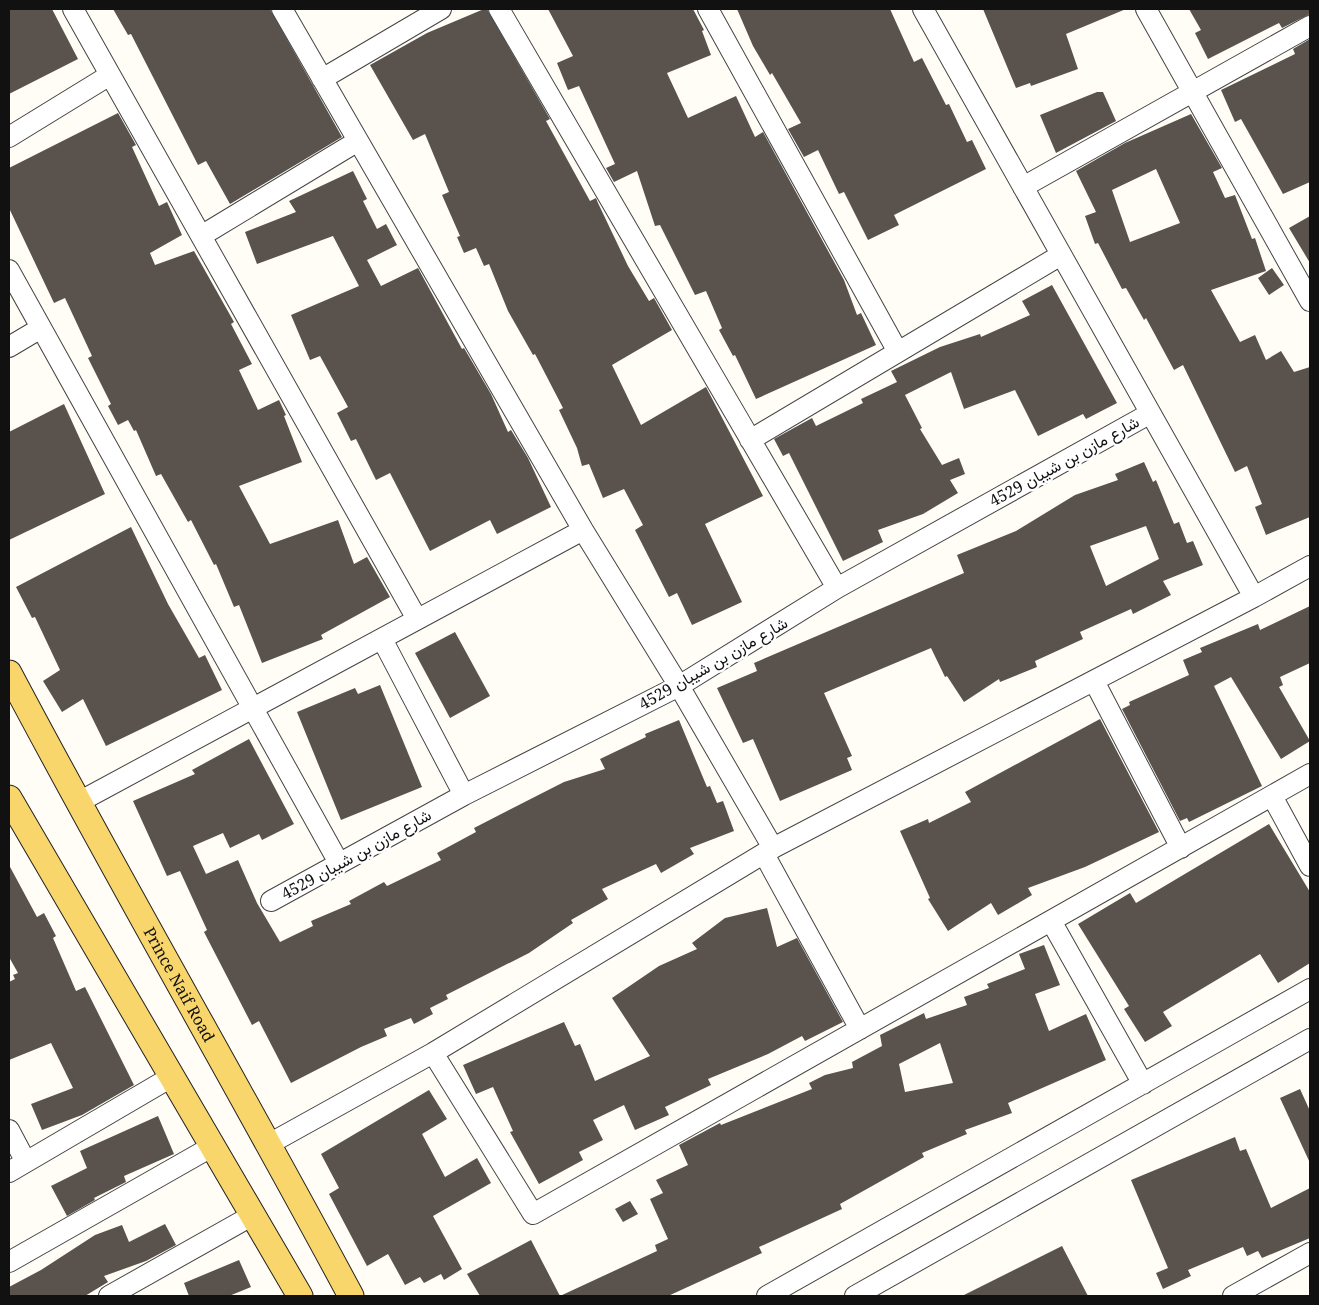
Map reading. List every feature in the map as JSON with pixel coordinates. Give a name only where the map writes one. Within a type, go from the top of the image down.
[{"type":"main road","name":"Prince Naif Road","points":[[9,673],[77,803],[270,1144],[351,1296]]},
{"type":"main road","points":[[9,798],[300,1296]]},
{"type":"street","points":[[72,9],[418,620]]},
{"type":"street","points":[[282,9],[583,530],[679,686],[769,851],[860,1029]]},
{"type":"street","points":[[322,79],[441,9]]},
{"type":"street","points":[[499,9],[837,588]]},
{"type":"street","points":[[708,9],[898,352]]},
{"type":"street","points":[[923,9],[1062,255],[1149,414],[1254,597]]},
{"type":"street","points":[[1146,9],[1310,301]]},
{"type":"street","points":[[1024,188],[1192,91],[1310,26]]},
{"type":"street","points":[[9,137],[110,75]]},
{"type":"street","points":[[201,236],[358,141]]},
{"type":"street","points":[[750,440],[1062,255]]},
{"type":"street","points":[[9,270],[339,863]]},
{"type":"street","points":[[9,347],[41,328]]},
{"type":"street","name":"شارع مازن بن شيبان 4529","points":[[271,901],[464,795],[679,686],[837,588],[1149,414]]},
{"type":"street","points":[[77,803],[583,530]]},
{"type":"street","points":[[270,1144],[433,1054],[769,851],[1310,566]]},
{"type":"street","points":[[382,639],[464,795]]},
{"type":"street","points":[[1094,681],[1181,848]]},
{"type":"street","points":[[433,1054],[533,1214],[1310,774]]},
{"type":"street","points":[[1272,796],[1310,866]]},
{"type":"street","points":[[1051,921],[1143,1084]]},
{"type":"street","points":[[767,1296],[1310,989]]},
{"type":"street","points":[[855,1296],[1310,1039]]},
{"type":"street","points":[[9,1130],[17,1167],[173,1076]]},
{"type":"street","points":[[9,1262],[213,1146]]},
{"type":"street","points":[[109,1296],[253,1215]]},
{"type":"street","points":[[1233,1296],[1310,1253]]},
{"type":"building","points":[[9,9],[52,9],[78,59],[9,94]]},
{"type":"building","points":[[113,9],[270,9],[342,137],[230,204],[206,161],[198,165],[131,34],[128,35]]},
{"type":"building","points":[[487,9],[550,119],[546,121],[590,201],[596,198],[628,266],[649,301],[654,298],[672,330],[612,365],[641,425],[706,387],[763,496],[705,524],[742,602],[692,625],[677,593],[669,597],[635,530],[643,525],[624,489],[603,498],[589,464],[582,466],[577,448],[559,410],[563,408],[535,354],[533,355],[508,311],[489,264],[484,266],[476,248],[464,253],[457,237],[460,236],[442,195],[449,192],[425,134],[413,140],[370,65],[427,33]]},
{"type":"building","points":[[548,9],[693,9],[704,30],[702,31],[711,55],[667,73],[688,118],[736,96],[755,137],[763,132],[844,280],[857,315],[861,313],[876,345],[756,399],[735,355],[733,356],[719,330],[722,328],[706,291],[695,295],[660,225],[655,226],[637,171],[614,182],[606,168],[615,164],[579,86],[568,90],[557,63],[573,56]]},
{"type":"building","points":[[737,9],[890,9],[914,62],[922,58],[946,105],[949,104],[967,142],[972,140],[986,169],[894,215],[899,225],[868,240],[844,192],[839,194],[818,150],[804,157],[788,129],[801,123],[772,73],[770,75],[753,46]]},
{"type":"building","points":[[983,9],[1126,9],[1066,34],[1078,69],[1031,86],[1030,83],[1016,88]]},
{"type":"building","points":[[1189,9],[1310,9],[1310,14],[1282,28],[1279,23],[1208,59],[1195,33],[1201,30]]},
{"type":"building","points":[[1310,39],[1310,182],[1283,194],[1241,119],[1235,122],[1221,90],[1295,54],[1293,49]]},
{"type":"building","points":[[1097,92],[1103,92],[1116,121],[1056,153],[1040,115]]},
{"type":"building","points":[[118,113],[136,145],[132,147],[159,206],[167,202],[182,235],[150,253],[155,265],[194,251],[234,322],[231,324],[252,364],[239,370],[258,410],[279,400],[286,415],[284,416],[302,462],[239,486],[270,544],[338,520],[354,564],[367,557],[390,597],[321,635],[323,639],[262,663],[239,605],[234,607],[216,564],[214,565],[191,520],[188,522],[161,474],[156,476],[136,430],[134,431],[128,420],[118,425],[108,406],[111,404],[88,358],[92,356],[65,298],[54,303],[9,208],[9,168]]},
{"type":"building","points":[[1191,114],[1222,168],[1213,172],[1225,198],[1235,195],[1252,239],[1255,238],[1266,271],[1211,290],[1240,342],[1255,335],[1266,360],[1281,351],[1294,372],[1310,367],[1310,517],[1266,535],[1255,507],[1262,504],[1247,466],[1235,472],[1183,365],[1174,370],[1146,318],[1144,320],[1126,288],[1122,289],[1098,243],[1095,244],[1085,216],[1096,212],[1076,171],[1125,143]],"holes":[[[1156,169],[1180,223],[1130,242],[1112,190]]]},
{"type":"building","points":[[353,171],[367,199],[363,201],[377,229],[386,224],[397,245],[367,260],[381,286],[418,268],[462,349],[464,348],[491,394],[508,432],[511,430],[528,458],[551,507],[497,534],[490,520],[430,551],[390,473],[376,480],[356,439],[351,441],[337,413],[348,407],[320,356],[310,360],[291,315],[359,286],[333,236],[257,264],[245,232],[296,212],[289,201]]},
{"type":"building","points":[[1310,216],[1310,263],[1289,228]]},
{"type":"building","points":[[1272,268],[1284,285],[1269,295],[1258,278]]},
{"type":"building","points":[[1052,285],[1117,403],[1086,419],[1083,414],[1038,436],[1015,390],[964,409],[951,372],[905,395],[922,428],[920,429],[942,465],[959,458],[965,474],[950,480],[958,493],[923,514],[878,530],[883,542],[843,561],[789,453],[783,456],[774,439],[812,418],[816,426],[863,403],[861,399],[897,382],[891,371],[940,347],[980,334],[981,337],[1030,315],[1022,301]]},
{"type":"building","points":[[64,404],[105,494],[9,540],[9,432]]},
{"type":"building","points":[[1144,462],[1153,482],[1156,480],[1174,524],[1179,522],[1187,543],[1193,541],[1203,565],[1163,581],[1171,595],[1133,614],[1131,609],[1080,632],[1083,639],[1035,661],[1037,667],[1000,682],[999,679],[964,702],[947,676],[945,677],[931,648],[824,693],[852,756],[847,758],[852,770],[780,801],[753,739],[743,743],[717,688],[757,671],[754,663],[964,573],[957,555],[1016,531],[1075,495],[1118,480],[1115,474]],"holes":[[[1146,526],[1159,559],[1106,586],[1090,546]]]},
{"type":"building","points":[[131,527],[168,604],[199,658],[205,655],[222,690],[106,746],[83,699],[62,712],[43,681],[60,670],[35,617],[32,618],[16,587]]},
{"type":"building","points":[[1310,606],[1310,663],[1280,677],[1283,685],[1279,687],[1310,741],[1281,759],[1231,677],[1214,686],[1262,786],[1189,822],[1187,818],[1180,821],[1122,709],[1130,705],[1129,702],[1189,675],[1183,660],[1202,652],[1200,648],[1258,624],[1260,630]]},
{"type":"building","points":[[455,632],[490,696],[450,718],[415,653]]},
{"type":"building","points":[[380,685],[422,787],[341,820],[297,712],[355,688],[358,694]]},
{"type":"building","points":[[1100,719],[1159,832],[1085,867],[1028,888],[1032,895],[998,915],[991,903],[948,931],[928,899],[930,898],[900,831],[928,819],[929,823],[971,802],[965,792]]},
{"type":"building","points":[[679,720],[707,787],[710,786],[717,803],[723,801],[734,831],[690,848],[694,854],[661,873],[656,864],[602,889],[608,899],[571,920],[573,923],[529,953],[446,995],[448,999],[430,1008],[433,1014],[414,1024],[411,1018],[384,1029],[387,1036],[361,1047],[291,1083],[259,1021],[252,1025],[204,932],[207,930],[180,871],[167,876],[133,801],[195,774],[192,770],[249,739],[294,824],[262,840],[259,834],[230,848],[223,833],[193,846],[206,874],[238,860],[257,903],[280,942],[313,926],[311,921],[351,904],[349,901],[384,882],[387,886],[441,860],[437,853],[476,832],[474,828],[564,782],[605,769],[600,759],[646,737],[645,734]]},
{"type":"building","points":[[1269,824],[1310,892],[1310,963],[1278,983],[1260,954],[1163,1012],[1172,1026],[1145,1042],[1124,1009],[1129,1006],[1078,924],[1130,893],[1136,903]]},
{"type":"building","points":[[9,865],[37,917],[44,913],[56,936],[53,938],[76,991],[85,987],[134,1085],[82,1115],[42,1130],[31,1104],[73,1088],[51,1043],[9,1060],[9,982],[15,979],[13,975],[18,973],[9,957]]},
{"type":"building","points":[[767,908],[777,947],[797,938],[843,1022],[805,1041],[802,1036],[768,1054],[708,1079],[711,1085],[665,1107],[669,1115],[635,1130],[624,1105],[593,1120],[603,1140],[579,1152],[583,1160],[539,1184],[510,1132],[513,1131],[493,1087],[476,1094],[463,1065],[564,1022],[575,1046],[580,1044],[595,1081],[650,1056],[612,998],[659,966],[697,949],[692,943],[725,918]]},
{"type":"building","points":[[1044,945],[1060,985],[1035,994],[1049,1031],[1086,1014],[1106,1060],[1008,1103],[1012,1113],[965,1130],[967,1134],[922,1153],[924,1157],[840,1204],[842,1209],[759,1247],[762,1253],[668,1296],[560,1296],[657,1251],[655,1245],[668,1239],[650,1199],[663,1193],[656,1180],[688,1165],[679,1145],[720,1123],[721,1125],[812,1089],[809,1083],[825,1075],[853,1068],[852,1062],[882,1046],[880,1035],[924,1013],[926,1019],[967,1005],[964,997],[989,988],[987,984],[1025,969],[1019,954]],"holes":[[[940,1043],[953,1083],[905,1092],[899,1064]]]},
{"type":"building","points":[[1300,1089],[1310,1111],[1310,1163],[1280,1098]]},
{"type":"building","points":[[429,1090],[447,1119],[422,1134],[445,1177],[477,1158],[491,1183],[433,1216],[462,1269],[444,1280],[441,1274],[424,1283],[420,1277],[405,1285],[388,1254],[367,1266],[329,1194],[339,1188],[321,1154]]},
{"type":"building","points":[[158,1116],[174,1154],[124,1176],[126,1182],[94,1198],[95,1200],[67,1216],[51,1186],[87,1168],[80,1151]]},
{"type":"building","points":[[1235,1137],[1240,1151],[1246,1149],[1271,1208],[1310,1188],[1310,1238],[1262,1258],[1258,1251],[1247,1256],[1243,1247],[1188,1270],[1191,1276],[1163,1289],[1156,1273],[1168,1268],[1131,1180]]},
{"type":"building","points":[[630,1201],[638,1214],[623,1222],[615,1209]]},
{"type":"building","points":[[165,1224],[176,1245],[146,1261],[104,1276],[108,1282],[85,1296],[9,1296],[9,1287],[41,1270],[95,1235],[122,1225],[129,1242]]},
{"type":"building","points":[[531,1240],[560,1296],[480,1296],[467,1274]]},
{"type":"building","points":[[1062,1246],[1088,1296],[962,1296]]},
{"type":"building","points":[[239,1260],[251,1287],[229,1296],[189,1296],[184,1283]]}]
